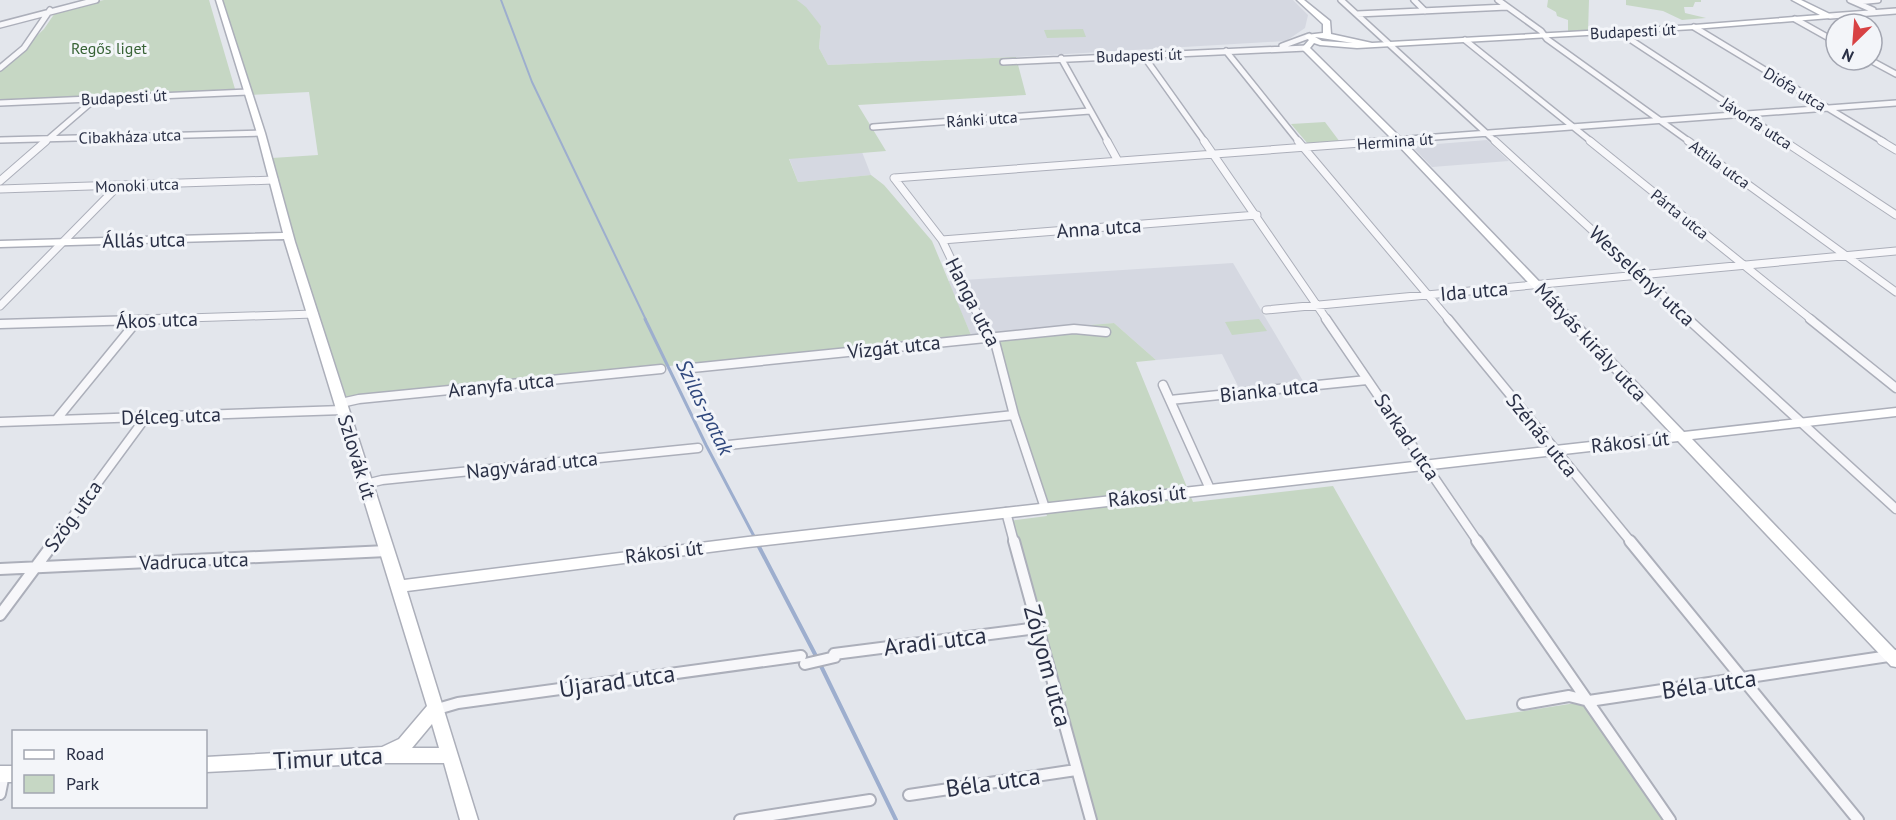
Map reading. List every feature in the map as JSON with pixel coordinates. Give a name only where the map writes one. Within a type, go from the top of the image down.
[{"type":"main road","name":"Szlovák út","points":[[219,0],[261,133],[288,236],[399,586],[434,710],[451,756],[469,820]]},
{"type":"main road","points":[[1300,0],[1327,23],[1317,41]]},
{"type":"main road","points":[[1795,0],[1824,13]]},
{"type":"main road","name":"Budapesti út","points":[[1317,41],[1343,46],[1387,44],[1618,32],[1824,17]]},
{"type":"main road","name":"Mátyás király utca","points":[[1317,41],[1399,141],[1894,657]]},
{"type":"main road","name":"Állás utca","points":[[0,244],[288,236]]},
{"type":"main road","name":"Rákosi út","points":[[399,586],[765,540],[1896,412]]},
{"type":"main road","points":[[381,755],[405,744],[434,710]]},
{"type":"main road","name":"Timur utca","points":[[207,765],[381,755],[451,756]]},
{"type":"street","points":[[0,26],[50,10],[96,0]]},
{"type":"street","name":"Wesselényi utca","points":[[1341,0],[1896,508]]},
{"type":"street","points":[[1414,0],[1425,10]]},
{"type":"street","points":[[1498,0],[1544,35]]},
{"type":"street","points":[[1853,1],[1878,0]]},
{"type":"street","points":[[1853,1],[1877,12]]},
{"type":"street","points":[[1357,14],[1508,7]]},
{"type":"street","points":[[0,68],[24,48],[50,10]]},
{"type":"street","name":"Budapesti út","points":[[1877,12],[1895,11]]},
{"type":"street","points":[[1795,19],[1824,35]]},
{"type":"street","name":"Diófa utca","points":[[1694,27],[1896,150]]},
{"type":"street","name":"Jávorfa utca","points":[[1618,32],[1896,215]]},
{"type":"street","name":"Attila utca","points":[[1544,35],[1896,292]]},
{"type":"street","name":"Párta utca","points":[[1465,40],[1896,388]]},
{"type":"street","name":"Budapesti út","points":[[1275,49],[1294,41],[1317,41]]},
{"type":"street","name":"Budapesti út","points":[[1003,62],[1275,49],[1317,41]]},
{"type":"street","name":"Szénás utca","points":[[1226,51],[1429,295],[1858,820]]},
{"type":"street","name":"Sarkad utca","points":[[1143,55],[1212,155],[1257,215],[1425,465],[1670,820]]},
{"type":"street","points":[[1061,58],[1118,161]]},
{"type":"street","name":"Budapesti út","points":[[0,103],[248,92]]},
{"type":"street","points":[[0,181],[95,98]]},
{"type":"street","name":"Hermina út","points":[[894,178],[1896,103]]},
{"type":"street","name":"Ránki utca","points":[[873,128],[1090,111]]},
{"type":"street","name":"Cibakháza utca","points":[[0,140],[261,133]]},
{"type":"street","name":"Hanga utca","points":[[894,178],[942,240],[986,333],[994,338],[1014,415],[1045,508]]},
{"type":"street","name":"Monoki utca","points":[[0,189],[274,180]]},
{"type":"street","points":[[0,306],[118,186]]},
{"type":"street","name":"Anna utca","points":[[942,240],[1257,215]]},
{"type":"street","name":"Ida utca","points":[[1266,310],[1896,251]]},
{"type":"street","name":"Ákos utca","points":[[0,324],[314,314]]},
{"type":"street","points":[[56,420],[136,321]]},
{"type":"street","name":"Vízgát utca","points":[[682,369],[1074,330],[1106,332]]},
{"type":"street","name":"Aranyfa utca","points":[[342,406],[359,399],[661,369]]},
{"type":"street","name":"Bianka utca","points":[[1170,400],[1367,380]]},
{"type":"street","points":[[1163,385],[1210,489]]},
{"type":"street","name":"Délceg utca","points":[[0,422],[146,417],[342,406]]},
{"type":"street","points":[[719,446],[1014,415]]},
{"type":"street","name":"Szög utca","points":[[0,615],[146,417]]},
{"type":"street","name":"Nagyvárad utca","points":[[366,484],[382,480],[698,448]]},
{"type":"street","name":"Zólyom utca","points":[[1006,512],[1036,628],[1091,820]]},
{"type":"street","name":"Vadruca utca","points":[[0,569],[387,551]]},
{"type":"street","name":"Aradi utca","points":[[803,660],[1036,628]]},
{"type":"street","name":"Béla utca","points":[[1523,705],[1569,696],[1589,701],[1894,657]]},
{"type":"street","name":"Újarad utca","points":[[434,710],[464,702],[803,660]]},
{"type":"street","name":"Béla utca","points":[[909,795],[1076,770]]},
{"type":"street","points":[[0,794],[6,774]]},
{"type":"street","points":[[740,820],[870,800]]},
{"type":"shaded area","points":[[797,0],[1293,0],[1308,15],[1305,28],[1286,41],[1016,57],[828,65],[819,48],[821,26]]},
{"type":"shaded area","points":[[1487,140],[1509,161],[1432,167],[1412,146]]},
{"type":"shaded area","points":[[862,152],[871,175],[798,182],[789,158]]},
{"type":"shaded area","points":[[1233,263],[1303,381],[1239,388],[1222,354],[1156,360],[1114,323],[971,335],[948,281]]},
{"type":"green space","name":"Regős liget","points":[[104,0],[209,0],[235,89],[0,101],[0,71],[44,29],[57,10]]},
{"type":"green space","points":[[221,0],[797,0],[806,7],[821,26],[819,48],[828,65],[1016,57],[1026,95],[858,105],[886,151],[789,159],[798,182],[871,175],[884,185],[932,241],[971,335],[347,399],[293,236],[272,158],[318,155],[309,92],[251,95]]},
{"type":"green space","points":[[1548,0],[1589,0],[1588,32],[1568,33],[1568,20],[1557,16],[1556,12],[1547,7]]},
{"type":"green space","points":[[1626,0],[1701,0],[1701,2],[1695,2],[1693,7],[1684,7],[1685,13],[1706,18],[1682,20],[1663,11],[1626,5]]},
{"type":"green space","points":[[1083,29],[1086,37],[1047,38],[1044,30]]},
{"type":"green space","points":[[1325,122],[1340,142],[1308,144],[1291,124]]},
{"type":"green space","points":[[1259,319],[1267,331],[1232,335],[1225,322]]},
{"type":"green space","points":[[1114,323],[1156,360],[1136,362],[1193,502],[1333,486],[1466,720],[1589,701],[1670,820],[1091,820],[1008,521],[1047,516],[994,333]]},
{"type":"waterway","name":"Szilas-patak","points":[[501,0],[532,82],[646,320]]},
{"type":"waterway","name":"Szilas-patak","points":[[645,319],[706,445],[757,542]]},
{"type":"waterway","name":"Szilas-patak","points":[[756,541],[817,658]]},
{"type":"waterway","name":"Szilas-patak","points":[[820,664],[896,820]]}]
